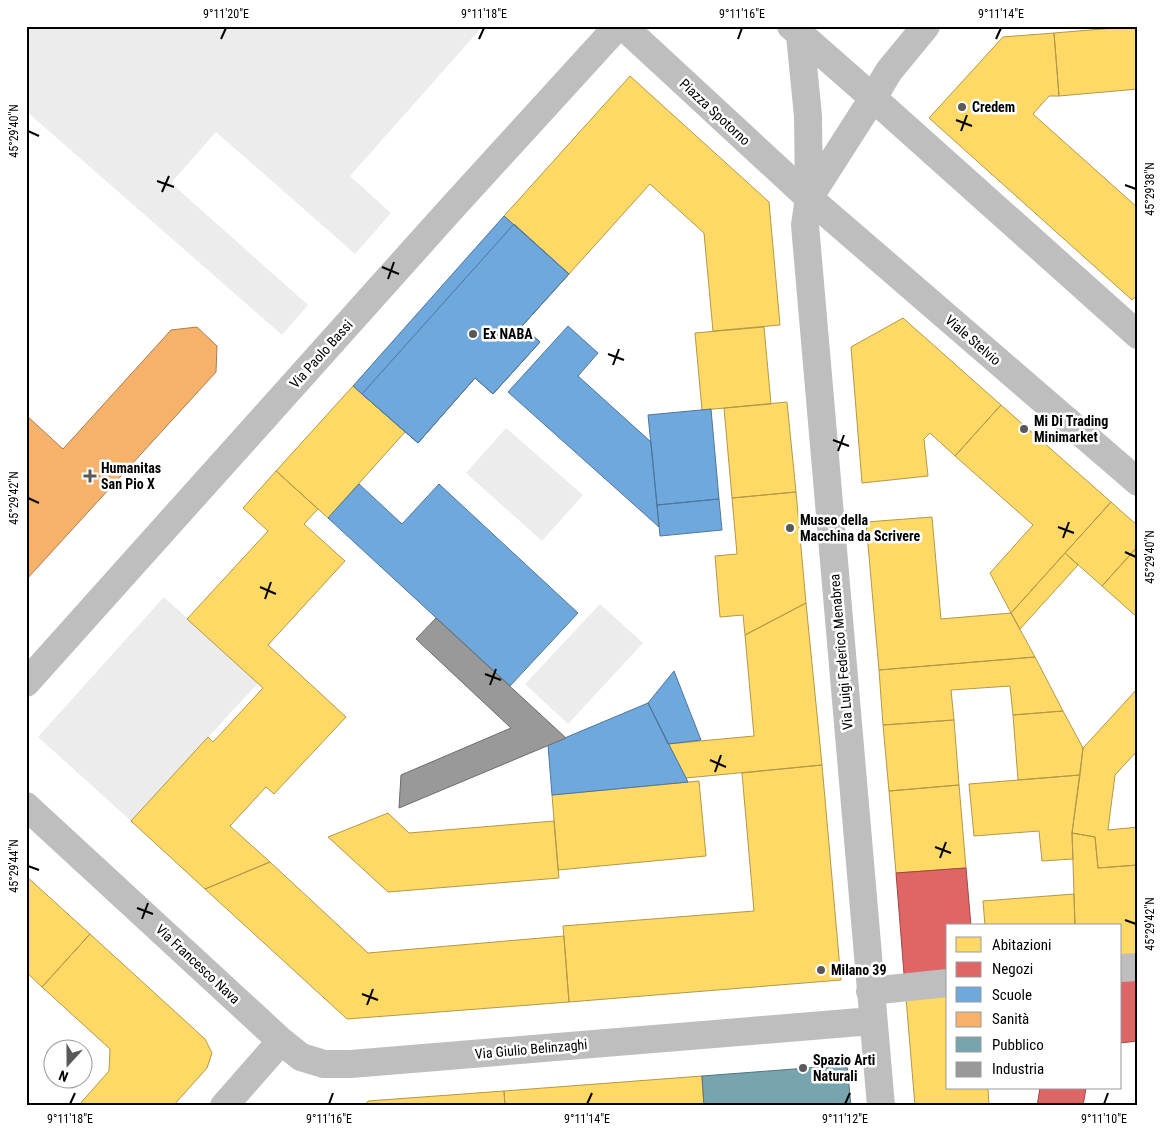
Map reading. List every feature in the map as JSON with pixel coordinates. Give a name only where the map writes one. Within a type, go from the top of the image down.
[{"type":"street","name":"Via Paolo Bassi","points":[[26,683],[450,210],[618,26]]},
{"type":"street","name":"Piazza Spotorno","points":[[623,26],[809,198]]},
{"type":"street","points":[[809,198],[889,71],[926,26]]},
{"type":"street","points":[[797,29],[808,116],[809,198]]},
{"type":"street","points":[[797,29],[1138,335]]},
{"type":"street","name":"Viale Stelvio","points":[[809,198],[1138,482]]},
{"type":"street","name":"Via Luigi Federico Menabrea","points":[[809,198],[804,225],[872,1021],[881,1106]]},
{"type":"street","name":"Via Francesco Nava","points":[[26,806],[281,1041]]},
{"type":"street","points":[[1122,968],[1138,967]]},
{"type":"street","points":[[870,990],[946,983]]},
{"type":"street","name":"Via Giulio Belinzaghi","points":[[281,1041],[301,1058],[324,1064],[351,1064],[872,1021]]},
{"type":"street","points":[[224,1106],[281,1041]]},
{"type":"shaded area","points":[[26,26],[483,26],[350,176],[391,213],[355,254],[216,132],[171,183],[308,305],[282,335],[26,111]]},
{"type":"shaded area","points":[[506,428],[583,495],[542,541],[466,473]]},
{"type":"shaded area","points":[[164,597],[258,683],[131,821],[38,737]]},
{"type":"shaded area","points":[[600,604],[643,643],[568,724],[525,684]]},
{"type":"building: Abitazioni","points":[[1138,26],[1138,89],[1059,96],[1054,33]]},
{"type":"building: Abitazioni","points":[[1054,33],[1059,96],[1049,96],[1033,114],[1138,208],[1138,294],[1132,300],[929,118],[1003,37]]},
{"type":"building: Abitazioni","points":[[630,76],[769,202],[780,325],[713,331],[704,233],[650,184],[569,274],[504,216]]},
{"type":"building: Abitazioni","points":[[903,318],[1001,405],[955,456],[930,433],[924,439],[928,476],[862,483],[851,347]]},
{"type":"building: Abitazioni","points":[[764,327],[771,404],[702,410],[695,333]]},
{"type":"building: Abitazioni","points":[[353,386],[405,432],[328,518],[276,471]]},
{"type":"building: Abitazioni","points":[[787,402],[796,492],[732,498],[724,408]]},
{"type":"building: Abitazioni","points":[[1001,405],[1111,502],[1011,613],[990,573],[1033,525],[955,456]]},
{"type":"building: Abitazioni","points":[[276,471],[318,509],[304,524],[345,561],[268,645],[346,717],[274,794],[266,787],[230,826],[270,862],[205,889],[131,821],[208,737],[213,742],[263,688],[187,619],[268,531],[243,508]]},
{"type":"building: Abitazioni","points":[[796,492],[806,603],[745,635],[743,615],[720,617],[715,556],[737,554],[732,498]]},
{"type":"building: Abitazioni","points":[[1111,502],[1138,526],[1138,546],[1102,586],[1065,553]]},
{"type":"building: Abitazioni","points":[[932,517],[941,619],[1011,613],[1035,657],[879,670],[866,522]]},
{"type":"building: Abitazioni","points":[[1138,546],[1138,618],[1102,586]]},
{"type":"building: Abitazioni","points":[[1065,553],[1078,565],[1020,629],[1011,613]]},
{"type":"building: Abitazioni","points":[[806,603],[822,765],[686,778],[668,744],[754,736],[745,635]]},
{"type":"building: Abitazioni","points":[[1035,657],[1063,711],[1013,715],[1010,686],[951,690],[954,720],[883,725],[879,670]]},
{"type":"building: Abitazioni","points":[[1138,688],[1138,750],[1115,775],[1108,830],[1138,827],[1138,865],[1098,868],[1095,837],[1072,833],[1083,748]]},
{"type":"building: Abitazioni","points":[[1063,711],[1083,748],[1080,775],[1018,780],[1013,715]]},
{"type":"building: Abitazioni","points":[[954,720],[959,785],[889,791],[883,725]]},
{"type":"building: Abitazioni","points":[[822,765],[841,980],[569,1002],[563,926],[754,911],[742,773]]},
{"type":"building: Abitazioni","points":[[1080,775],[1072,833],[1073,859],[1042,861],[1039,831],[974,836],[969,784]]},
{"type":"building: Abitazioni","points":[[699,781],[706,856],[558,870],[552,795]]},
{"type":"building: Abitazioni","points":[[959,785],[966,868],[896,873],[889,791]]},
{"type":"building: Abitazioni","points":[[388,813],[409,833],[554,821],[559,878],[388,892],[328,837]]},
{"type":"building: Abitazioni","points":[[1072,833],[1095,837],[1098,868],[1138,865],[1138,955],[1122,956],[1122,924],[1075,924]]},
{"type":"building: Abitazioni","points":[[270,862],[368,953],[564,936],[569,1002],[347,1019],[205,889]]},
{"type":"building: Abitazioni","points":[[26,876],[90,934],[42,987],[26,972]]},
{"type":"building: Abitazioni","points":[[1074,894],[1075,924],[985,924],[983,901]]},
{"type":"building: Abitazioni","points":[[90,934],[205,1039],[212,1053],[207,1068],[173,1106],[78,1106],[109,1071],[110,1049],[42,987]]},
{"type":"building: Abitazioni","points":[[946,994],[946,1090],[988,1090],[989,1106],[915,1106],[906,998]]},
{"type":"building: Abitazioni","points":[[702,1076],[704,1106],[505,1106],[504,1091]]},
{"type":"building: Abitazioni","points":[[504,1091],[505,1106],[365,1106],[368,1101]]},
{"type":"building: Negozi","points":[[966,868],[971,924],[946,924],[946,970],[904,974],[896,873]]},
{"type":"building: Negozi","points":[[1138,972],[1138,1041],[1122,1043],[1122,974]]},
{"type":"building: Negozi","points":[[1040,1090],[1086,1090],[1083,1106],[1037,1106]]},
{"type":"building: Scuole","name":"Ex NABA","points":[[504,216],[569,274],[522,326],[540,342],[493,394],[475,378],[418,443],[353,386]]},
{"type":"building: Scuole","name":"Ex NABA","points":[[514,224],[569,274],[522,326],[540,342],[493,394],[475,378],[418,443],[362,394]]},
{"type":"building: Scuole","points":[[568,326],[598,353],[578,376],[651,442],[659,527],[508,392]]},
{"type":"building: Scuole","points":[[711,409],[719,499],[657,505],[648,415]]},
{"type":"building: Scuole","points":[[359,484],[402,524],[439,484],[578,613],[510,686],[328,518]]},
{"type":"building: Scuole","points":[[719,499],[722,530],[660,536],[657,505]]},
{"type":"building: Scuole","points":[[674,671],[701,740],[668,744],[648,703]]},
{"type":"building: Scuole","points":[[648,703],[688,782],[552,795],[548,745]]},
{"type":"building: Sanità","points":[[197,327],[217,346],[216,372],[26,580],[26,415],[63,449],[171,330]]},
{"type":"building: Pubblico","points":[[847,1065],[851,1106],[704,1106],[702,1076]]},
{"type":"building: Industria","points":[[436,618],[566,738],[399,808],[401,775],[511,728],[416,639]]},
{"type":"place","name":"Credem","points":[[962,107]]},
{"type":"place","name":"Ex NABA","points":[[473,334]]},
{"type":"place","name":"Mi Di Trading Minimarket","points":[[1024,429]]},
{"type":"place","name":"Humanitas San Pio X","points":[[90,476]]},
{"type":"place","name":"Museo della Macchina da Scrivere","points":[[790,528]]},
{"type":"place","name":"Milano 39","points":[[821,970]]},
{"type":"place","name":"Spazio Arti Naturali","points":[[803,1068]]}]
